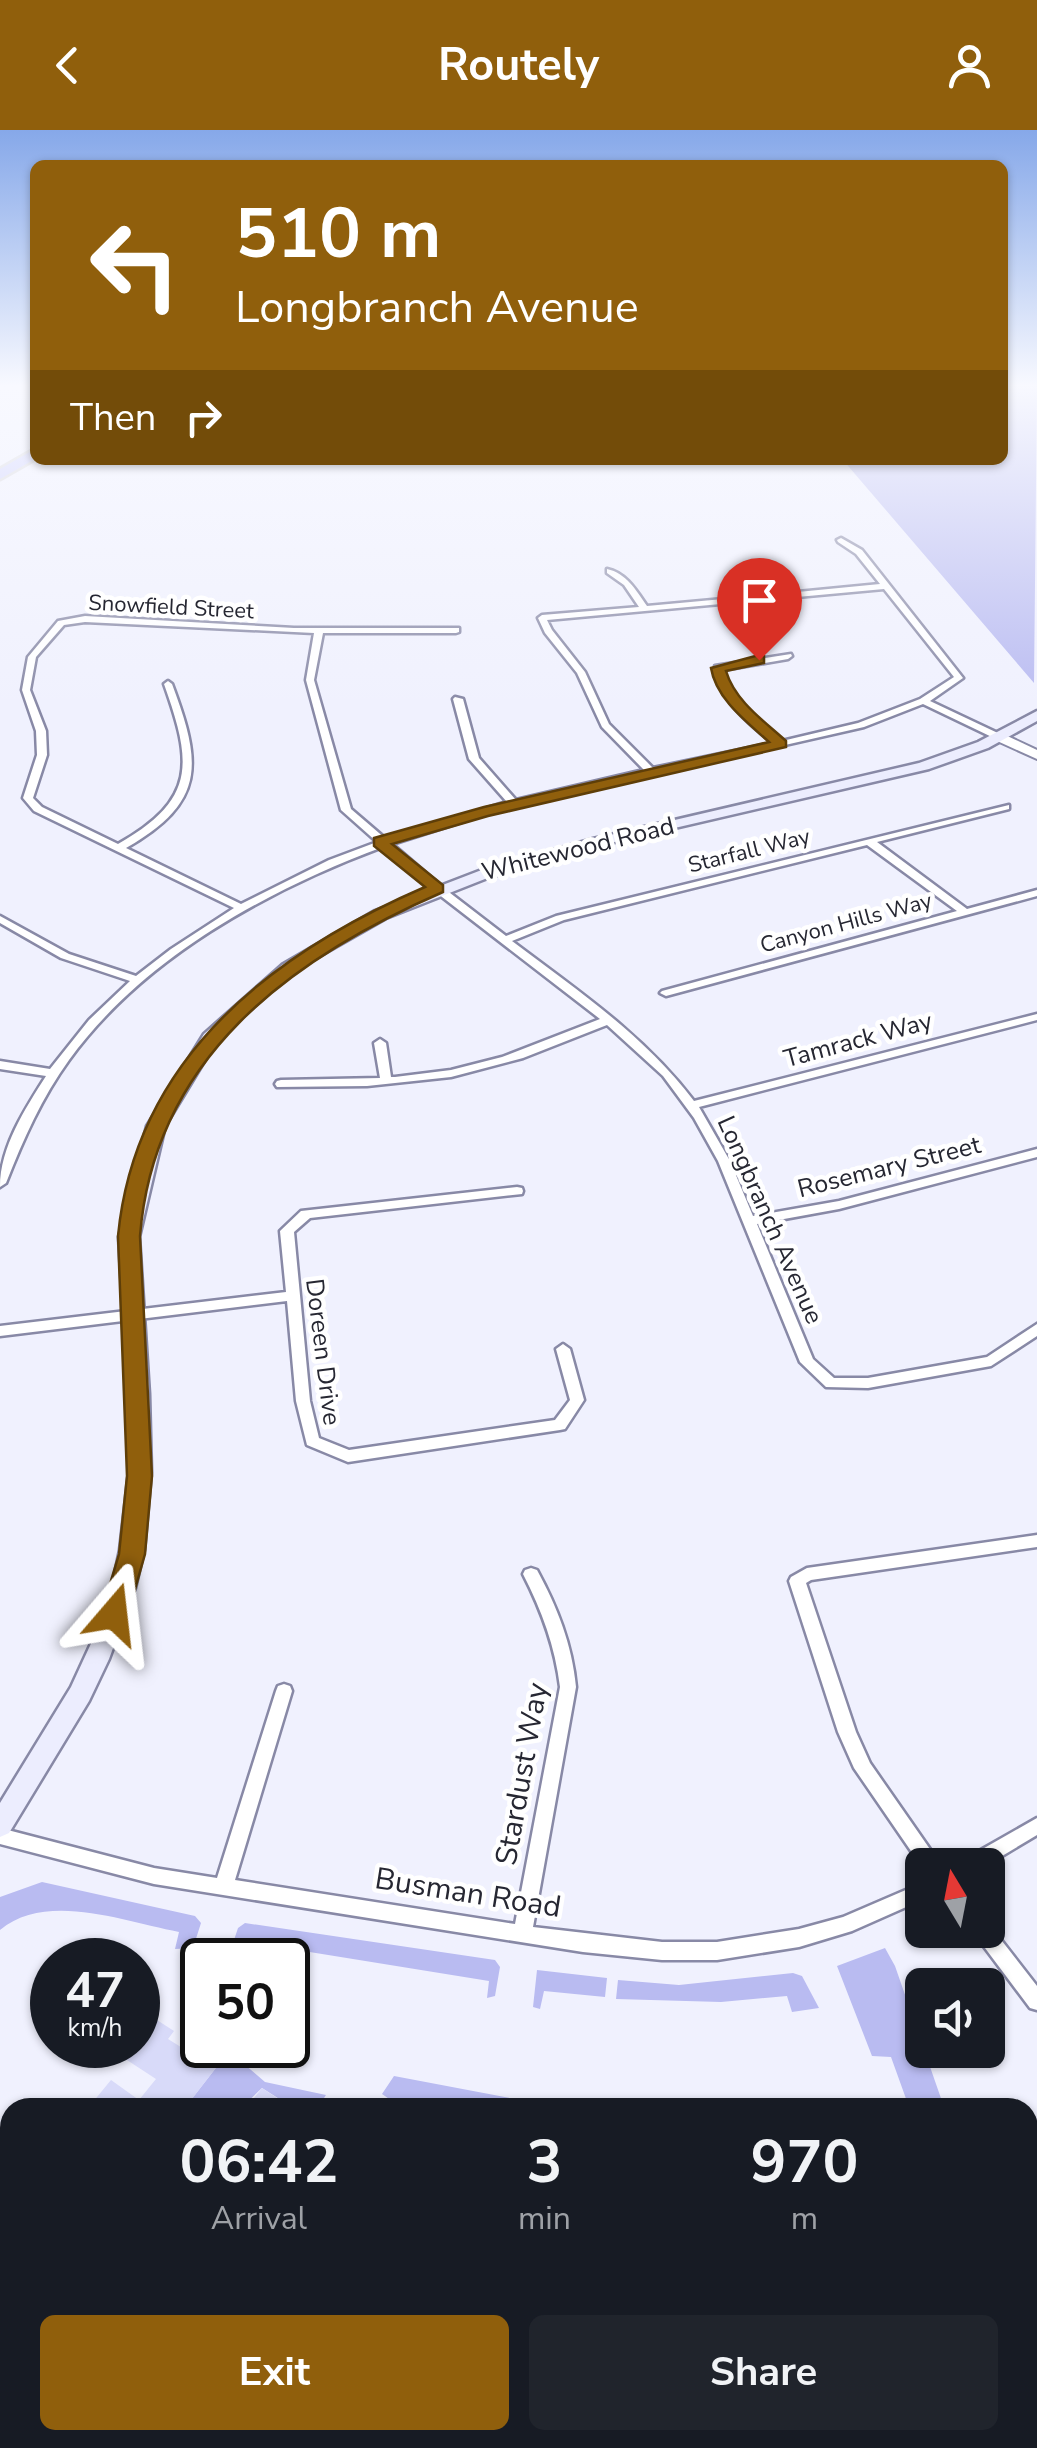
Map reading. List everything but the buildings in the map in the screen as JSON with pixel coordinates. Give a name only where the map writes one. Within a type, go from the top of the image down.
[{"type":"main road","name":"Whitewood Road","points":[[0,1824],[90,1675],[132,1554],[140,1476],[129,1236],[140,1167],[164,1108],[194,1060],[243,1006],[302,958],[370,918],[437,888],[554,853],[896,773],[999,737],[1037,715]]},
{"type":"street","points":[[0,1183],[15,1144],[53,1073],[92,1025],[138,980],[240,907],[312,869],[380,842],[515,805],[862,725],[923,701],[960,678],[859,552],[841,540]]},
{"type":"street","points":[[610,571],[627,583],[645,608]]},
{"type":"street","points":[[746,573],[761,581],[776,597]]},
{"type":"street","points":[[652,773],[605,725],[581,672],[542,618],[888,586]]},
{"type":"street","name":"Snowfield Street","points":[[118,848],[38,809],[28,798],[42,755],[41,730],[26,690],[32,656],[60,623],[85,618],[320,632],[456,630]]},
{"type":"street","name":"Longbranch Avenue","points":[[320,632],[310,680],[346,810],[437,888],[609,1020],[666,1073],[691,1105],[724,1161],[808,1362],[832,1383],[868,1383],[991,1361],[1037,1329]]},
{"type":"street","points":[[781,744],[741,708],[718,668],[788,656]]},
{"type":"street","points":[[118,848],[167,818],[184,796],[188,767],[168,684]]},
{"type":"street","points":[[458,699],[474,760],[515,805]]},
{"type":"street","points":[[923,701],[1037,754]]},
{"type":"street","name":"Starfall Way","points":[[504,940],[560,918],[1006,807]]},
{"type":"street","points":[[869,842],[963,911]]},
{"type":"street","points":[[118,848],[240,907]]},
{"type":"street","name":"Canyon Hills Way","points":[[666,993],[1037,893]]},
{"type":"street","points":[[0,919],[65,956],[138,980]]},
{"type":"street","name":"Tamrack Way","points":[[691,1105],[1037,1017]]},
{"type":"street","points":[[281,1084],[386,1082],[450,1074],[506,1060],[609,1020]]},
{"type":"street","points":[[380,1044],[386,1082]]},
{"type":"street","points":[[0,1065],[53,1073]]},
{"type":"street","name":"Rosemary Street","points":[[751,1221],[839,1205],[1037,1153]]},
{"type":"street","name":"Doreen Drive","points":[[516,1191],[306,1214],[287,1231],[302,1401],[312,1441],[348,1456],[560,1426],[577,1400],[563,1350]]},
{"type":"street","points":[[0,1330],[293,1296]]},
{"type":"street","points":[[920,1848],[863,1768],[847,1732],[798,1581],[808,1574],[1037,1542]]},
{"type":"street","name":"Stardust Way","points":[[523,1930],[568,1687],[566,1658],[555,1619],[531,1574]]},
{"type":"street","points":[[224,1886],[284,1691]]},
{"type":"street","points":[[999,1848],[1037,1826]]},
{"type":"street","name":"Busman Road","points":[[0,1836],[107,1866],[623,1948],[717,1951],[799,1938],[845,1925],[905,1899]]},
{"type":"street","points":[[997,1948],[1037,2000]]},
{"type":"shaded area","points":[[871,493],[1036,493],[1034,683]]},
{"type":"shaded area","points":[[42,1882],[195,1916],[201,1923],[196,1938],[180,1938],[180,1949],[175,1949],[179,1932],[87,1913],[40,1912],[19,1918],[0,1930],[0,1897]]},
{"type":"shaded area","points":[[245,1923],[495,1960],[500,1967],[495,1996],[487,1998],[489,1981],[310,1952],[310,1938],[235,1938]]},
{"type":"shaded area","points":[[885,1948],[905,1995],[905,2068],[930,2068],[941,2098],[906,2098],[891,2057],[872,2056],[837,1966]]},
{"type":"shaded area","points":[[537,1970],[607,1978],[605,1997],[544,1991],[540,2009],[533,2007]]},
{"type":"shaded area","points":[[793,1973],[802,1976],[819,2008],[792,2012],[787,1996],[721,2002],[616,1999],[618,1980],[679,1985]]},
{"type":"shaded area","points":[[216,2068],[249,2068],[265,2082],[326,2095],[278,2098],[262,2088],[251,2098],[192,2098]]},
{"type":"shaded area","points":[[394,2076],[510,2098],[388,2098],[382,2094]]},
{"type":"route","points":[[114,1614],[132,1554],[140,1476],[129,1236],[132,1203],[149,1139],[194,1060],[243,1006],[312,951],[382,912],[437,888],[380,842],[484,812],[781,744],[759,728],[720,677],[718,668],[729,663],[759,660]]}]
